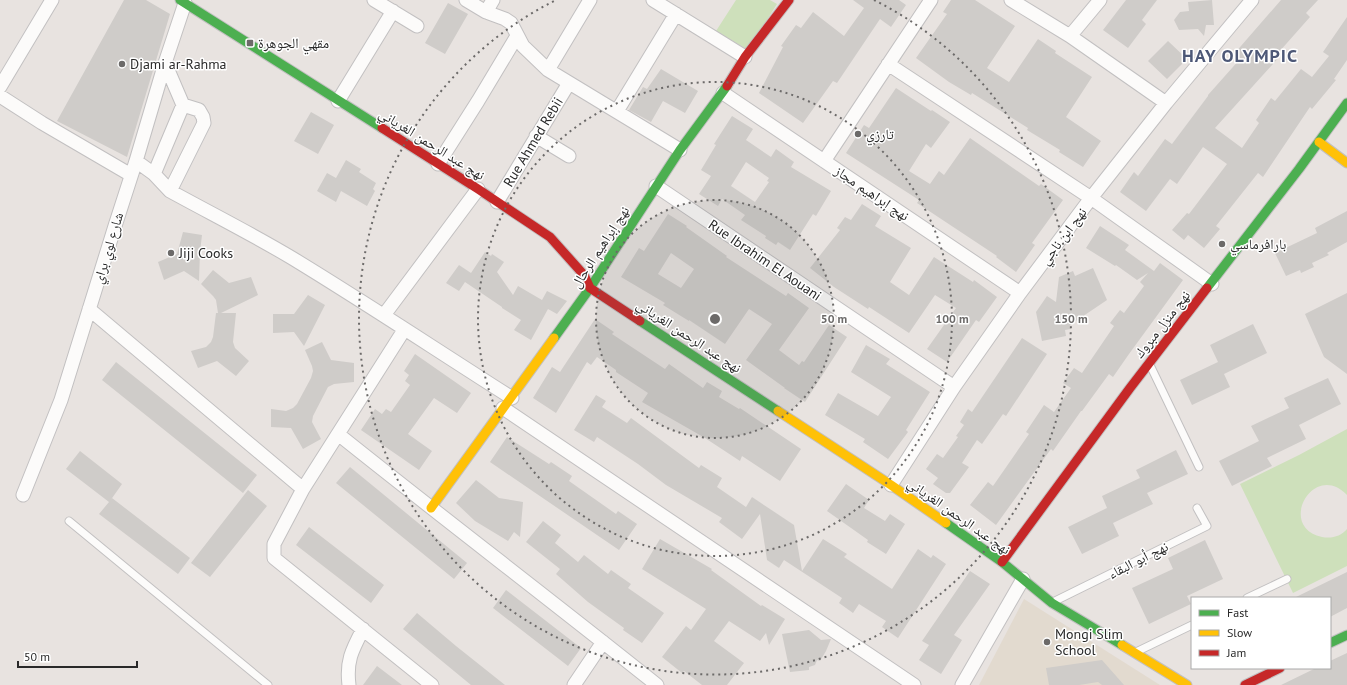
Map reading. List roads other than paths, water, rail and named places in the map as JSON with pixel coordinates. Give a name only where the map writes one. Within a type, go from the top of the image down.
[{"type":"street","points":[[0,88],[52,0]]},
{"type":"street","points":[[374,0],[417,26]]},
{"type":"street","points":[[466,0],[486,12],[505,19],[511,24],[522,46],[548,70],[680,150]]},
{"type":"street","points":[[486,12],[493,0]]},
{"type":"street","points":[[548,70],[590,0]]},
{"type":"street","points":[[653,0],[745,57]]},
{"type":"street","points":[[824,161],[931,0]]},
{"type":"street","points":[[1011,0],[1070,36],[1166,103]]},
{"type":"street","points":[[1070,36],[1100,0]]},
{"type":"street","name":"نهج ابن ناجي","points":[[891,485],[954,387],[1020,293],[1091,198],[1166,103],[1252,0]]},
{"type":"street","name":"شارع لوي براي","points":[[23,495],[61,400],[136,162],[184,1]]},
{"type":"street","name":"نهج عبد الرحمن الغرياني","points":[[184,1],[338,101],[478,189],[550,237],[584,275],[590,288],[891,485],[1002,562],[1052,603],[1187,685]]},
{"type":"street","name":"نهج إبراهيم الرحال","points":[[431,508],[503,408],[512,398],[590,288],[680,150],[723,93],[745,57],[787,1]]},
{"type":"street","points":[[338,101],[393,11]]},
{"type":"street","points":[[617,111],[676,14]]},
{"type":"street","points":[[438,164],[517,36]]},
{"type":"street","points":[[154,174],[182,106],[165,63]]},
{"type":"street","points":[[888,64],[1091,198],[1212,284]]},
{"type":"street","name":"Rue Ahmed Rebii","points":[[496,202],[569,83]]},
{"type":"street","name":"نهج إبراهيم مجاز","points":[[723,93],[1020,293]]},
{"type":"street","points":[[0,96],[42,123],[131,174]]},
{"type":"street","name":"نهج منزل مبروك","points":[[1002,562],[1149,363],[1212,284],[1347,104]]},
{"type":"street","points":[[170,191],[204,123],[203,117],[199,110],[182,106]]},
{"type":"street","points":[[536,136],[569,156]]},
{"type":"street","points":[[1320,142],[1347,163]]},
{"type":"street","points":[[136,162],[154,174],[170,191],[290,257],[384,315],[404,330],[512,398]]},
{"type":"street","name":"Rue Ibrahim El Aouani","points":[[656,186],[954,387]]},
{"type":"street","points":[[384,315],[478,189]]},
{"type":"street","points":[[89,309],[304,489]]},
{"type":"street","points":[[404,330],[304,489],[274,544],[274,558],[432,685]]},
{"type":"street","points":[[503,408],[914,685]]},
{"type":"street","points":[[338,434],[657,685]]},
{"type":"street","points":[[962,685],[1023,579]]},
{"type":"street","points":[[349,685],[348,674],[351,652],[363,629]]},
{"type":"street","points":[[1331,643],[1347,635]]},
{"type":"street","points":[[574,685],[603,642]]},
{"type":"street","points":[[1245,685],[1278,669]]},
{"type":"lane","points":[[1149,363],[1199,467]]},
{"type":"lane","name":"نهج أبو البقاء","points":[[1052,603],[1207,526],[1197,508]]},
{"type":"lane","points":[[69,521],[268,685]]},
{"type":"lane","points":[[1249,597],[1287,579]]},
{"type":"lane","points":[[1134,652],[1191,625]]},
{"type":"place","name":"مقهي الجوهرة","points":[[250,43]]},
{"type":"place","name":"Djami ar-Rahma","points":[[122,64]]},
{"type":"place","name":"تارزي","points":[[858,134]]},
{"type":"place","name":"بارافرماسي","points":[[1222,244]]},
{"type":"place","name":"Jiji Cooks","points":[[171,253]]},
{"type":"place","name":"Mongi Slim School","points":[[1047,642]]},
{"type":"district","name":"HAY OLYMPIC","points":[[1240,55]]}]
